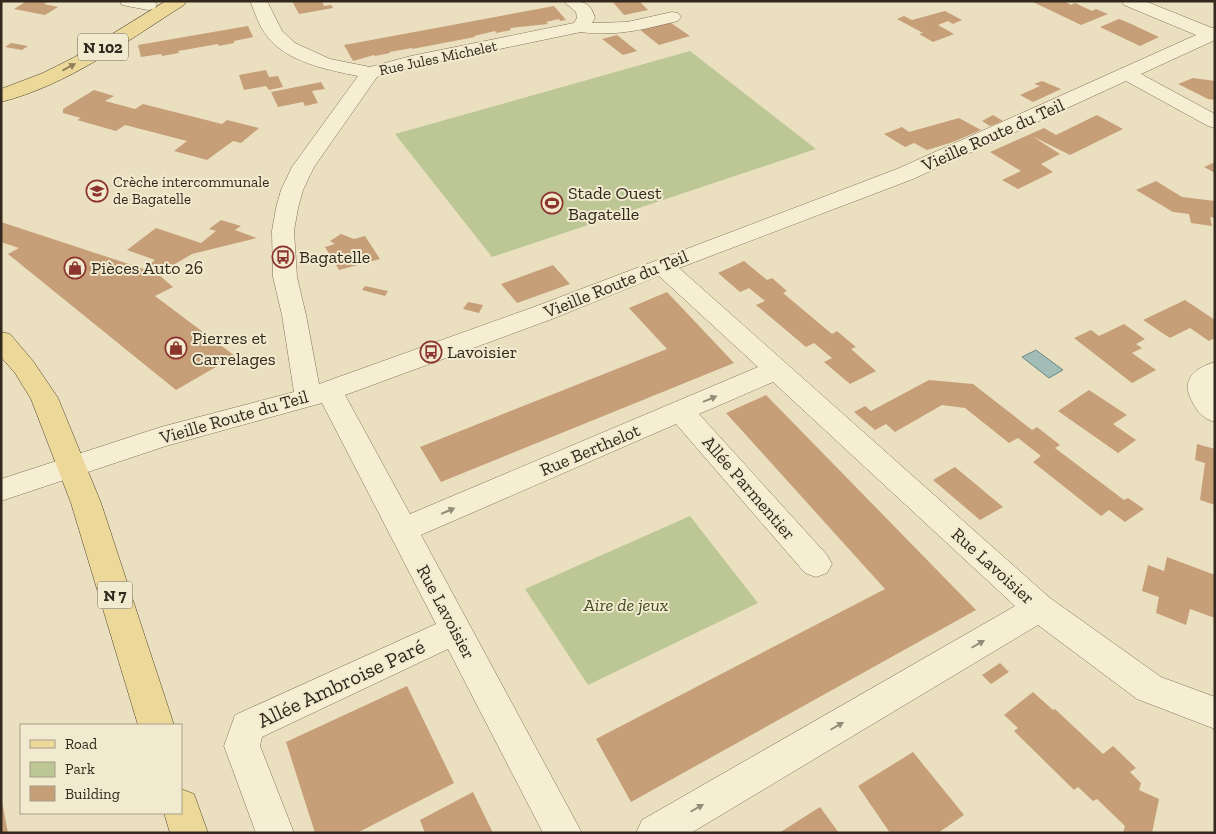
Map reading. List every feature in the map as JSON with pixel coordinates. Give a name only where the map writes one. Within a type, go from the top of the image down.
[{"type":"main road","name":"N 102","points":[[1,94],[50,77],[80,62],[178,1]]},
{"type":"main road","name":"N 102","points":[[29,66],[63,53],[151,3]]},
{"type":"main road","name":"N 7","points":[[1,340],[24,367],[44,398],[72,465],[86,503],[156,724]]},
{"type":"main road","points":[[182,810],[189,833]]},
{"type":"street","points":[[128,1],[151,3]]},
{"type":"street","name":"Rue Jules Michelet","points":[[258,1],[274,34],[289,47],[325,64],[370,73],[411,62],[581,27],[598,30],[620,30],[672,17]]},
{"type":"street","points":[[571,1],[584,10],[586,18],[581,27]]},
{"type":"street","points":[[1130,1],[1213,34]]},
{"type":"street","name":"Vieille Route du Teil","points":[[1,490],[161,437],[318,394],[535,316],[905,174],[1213,34]]},
{"type":"street","name":"Rue Lavoisier","points":[[370,73],[303,167],[292,190],[283,231],[285,277],[294,315],[318,394],[403,530],[563,833]]},
{"type":"street","points":[[1128,74],[1215,122]]},
{"type":"street","name":"Rue Lavoisier","points":[[655,833],[1039,608],[662,266]]},
{"type":"street","name":"Rue Berthelot","points":[[403,530],[776,370]]},
{"type":"street","points":[[1215,371],[1204,377],[1200,385],[1201,394],[1215,412]]},
{"type":"street","name":"Allée Parmentier","points":[[681,411],[816,564]]},
{"type":"street","points":[[1039,608],[1149,688],[1215,713]]},
{"type":"street","name":"Allée Ambroise Paré","points":[[275,833],[242,746],[247,727],[456,630]]},
{"type":"green space","name":"Stade Ouest Bagatelle","points":[[690,51],[816,149],[492,257],[395,134]]},
{"type":"green space","name":"Aire de jeux","points":[[690,516],[758,603],[588,685],[525,589]]},
{"type":"water","points":[[1036,350],[1063,370],[1049,378],[1022,357]]},
{"type":"building","points":[[27,1],[49,1],[44,4],[58,7],[45,15],[14,9]]},
{"type":"building","points":[[292,1],[322,1],[324,6],[331,5],[333,8],[299,14]]},
{"type":"building","points":[[612,1],[639,1],[648,10],[624,15]]},
{"type":"building","points":[[1064,1],[1071,5],[1075,3],[1092,11],[1096,9],[1108,14],[1081,25],[1033,2]]},
{"type":"building","points":[[554,6],[566,20],[560,21],[559,19],[546,22],[548,24],[510,28],[511,30],[496,33],[495,31],[475,37],[389,52],[353,61],[344,45]]},
{"type":"building","points":[[945,11],[962,20],[953,24],[948,21],[938,25],[954,34],[933,42],[919,34],[923,33],[897,19],[904,16],[912,20]]},
{"type":"building","points":[[1119,19],[1159,37],[1140,46],[1100,27]]},
{"type":"building","points":[[668,21],[690,36],[659,45],[639,29]]},
{"type":"building","points":[[248,26],[253,37],[234,41],[234,43],[178,51],[179,53],[162,56],[161,54],[141,57],[138,45]]},
{"type":"building","points":[[617,35],[637,51],[623,55],[602,39]]},
{"type":"building","points":[[11,43],[28,46],[22,50],[5,47]]},
{"type":"building","points":[[266,70],[269,77],[278,76],[283,87],[269,90],[266,86],[244,90],[239,75]]},
{"type":"building","points":[[1193,78],[1215,81],[1215,100],[1208,99],[1178,84]]},
{"type":"building","points":[[1042,81],[1061,89],[1033,102],[1020,95],[1040,86],[1034,84]]},
{"type":"building","points":[[321,82],[325,89],[312,91],[318,103],[305,106],[303,102],[278,107],[271,92]]},
{"type":"building","points":[[94,90],[114,96],[105,101],[135,109],[143,104],[222,124],[227,120],[259,128],[241,143],[233,141],[207,160],[174,151],[187,141],[125,125],[116,131],[77,120],[81,118],[63,113],[63,109]]},
{"type":"building","points":[[993,115],[1003,121],[990,126],[982,121]]},
{"type":"building","points":[[1097,115],[1123,129],[1070,155],[1032,136],[1060,154],[1041,164],[1053,172],[1018,189],[1002,180],[1021,171],[990,152],[1044,128],[1056,135]]},
{"type":"building","points":[[959,118],[981,130],[953,142],[927,150],[914,143],[905,147],[884,134],[902,127],[909,132]]},
{"type":"building","points":[[1215,162],[1215,173],[1204,167]]},
{"type":"building","points":[[1156,181],[1182,197],[1215,201],[1215,218],[1210,217],[1212,226],[1191,223],[1189,214],[1173,212],[1136,190]]},
{"type":"building","points":[[221,220],[241,226],[235,230],[257,238],[192,254],[158,274],[173,287],[155,296],[235,356],[176,390],[8,254],[19,248],[1,242],[1,222],[144,269],[155,260],[127,250],[156,228],[201,243],[216,231],[209,229]]},
{"type":"building","points":[[341,234],[354,239],[365,236],[380,259],[339,270],[325,247],[335,244],[330,241]]},
{"type":"building","points":[[744,261],[767,280],[772,278],[787,291],[783,293],[832,334],[837,331],[856,347],[851,349],[876,371],[850,384],[824,362],[832,358],[814,343],[806,347],[756,305],[765,301],[749,288],[740,292],[718,273]]},
{"type":"building","points":[[553,265],[570,284],[517,303],[501,284]]},
{"type":"building","points":[[365,286],[388,291],[385,296],[362,290]]},
{"type":"building","points":[[667,292],[734,363],[441,482],[420,447],[667,349],[629,308]]},
{"type":"building","points":[[1185,300],[1215,320],[1215,338],[1209,341],[1190,328],[1170,338],[1143,320]]},
{"type":"building","points":[[468,302],[483,305],[479,313],[463,309]]},
{"type":"building","points":[[1124,324],[1145,339],[1136,344],[1142,348],[1132,353],[1156,370],[1132,383],[1074,338],[1091,330],[1099,336]]},
{"type":"building","points":[[929,380],[973,384],[1032,430],[1037,427],[1060,445],[1055,448],[1124,500],[1128,498],[1144,509],[1125,522],[1109,510],[1101,516],[1033,462],[1041,456],[1018,438],[1009,443],[965,408],[942,405],[895,432],[886,424],[875,430],[854,412],[865,406],[871,411]]},
{"type":"building","points":[[1089,390],[1127,415],[1113,424],[1136,440],[1118,453],[1058,411]]},
{"type":"building","points":[[766,395],[976,610],[631,802],[596,739],[885,589],[726,413]]},
{"type":"building","points":[[1197,444],[1215,449],[1215,505],[1200,500],[1205,463],[1195,460]]},
{"type":"building","points":[[955,467],[1003,507],[980,520],[933,480]]},
{"type":"building","points":[[1167,557],[1215,575],[1215,618],[1190,609],[1186,625],[1156,613],[1159,597],[1142,591],[1148,565],[1164,571]]},
{"type":"building","points":[[1000,663],[1009,672],[991,684],[982,675]]},
{"type":"building","points":[[407,686],[454,783],[357,833],[315,833],[286,742]]},
{"type":"building","points":[[1033,692],[1053,710],[1055,709],[1103,754],[1113,746],[1136,768],[1130,772],[1141,783],[1139,790],[1159,799],[1152,833],[1123,833],[1125,826],[1097,799],[1093,801],[1078,787],[1074,790],[1014,731],[1018,728],[1004,715]]},
{"type":"building","points":[[913,752],[964,815],[938,833],[890,833],[858,786]]},
{"type":"building","points":[[473,792],[493,833],[425,833],[420,820]]},
{"type":"building","points":[[2,802],[8,833],[1,833]]},
{"type":"building","points":[[820,807],[839,833],[779,833]]},
{"type":"place","name":"Crèche intercommunale de Bagatelle","points":[[97,191]]},
{"type":"place","name":"Stade Ouest Bagatelle","points":[[552,203]]},
{"type":"place","name":"Bagatelle","points":[[283,257]]},
{"type":"place","name":"Pièces Auto 26","points":[[75,268]]},
{"type":"place","name":"Pierres et Carrelages","points":[[176,348]]},
{"type":"place","name":"Lavoisier","points":[[431,352]]}]
